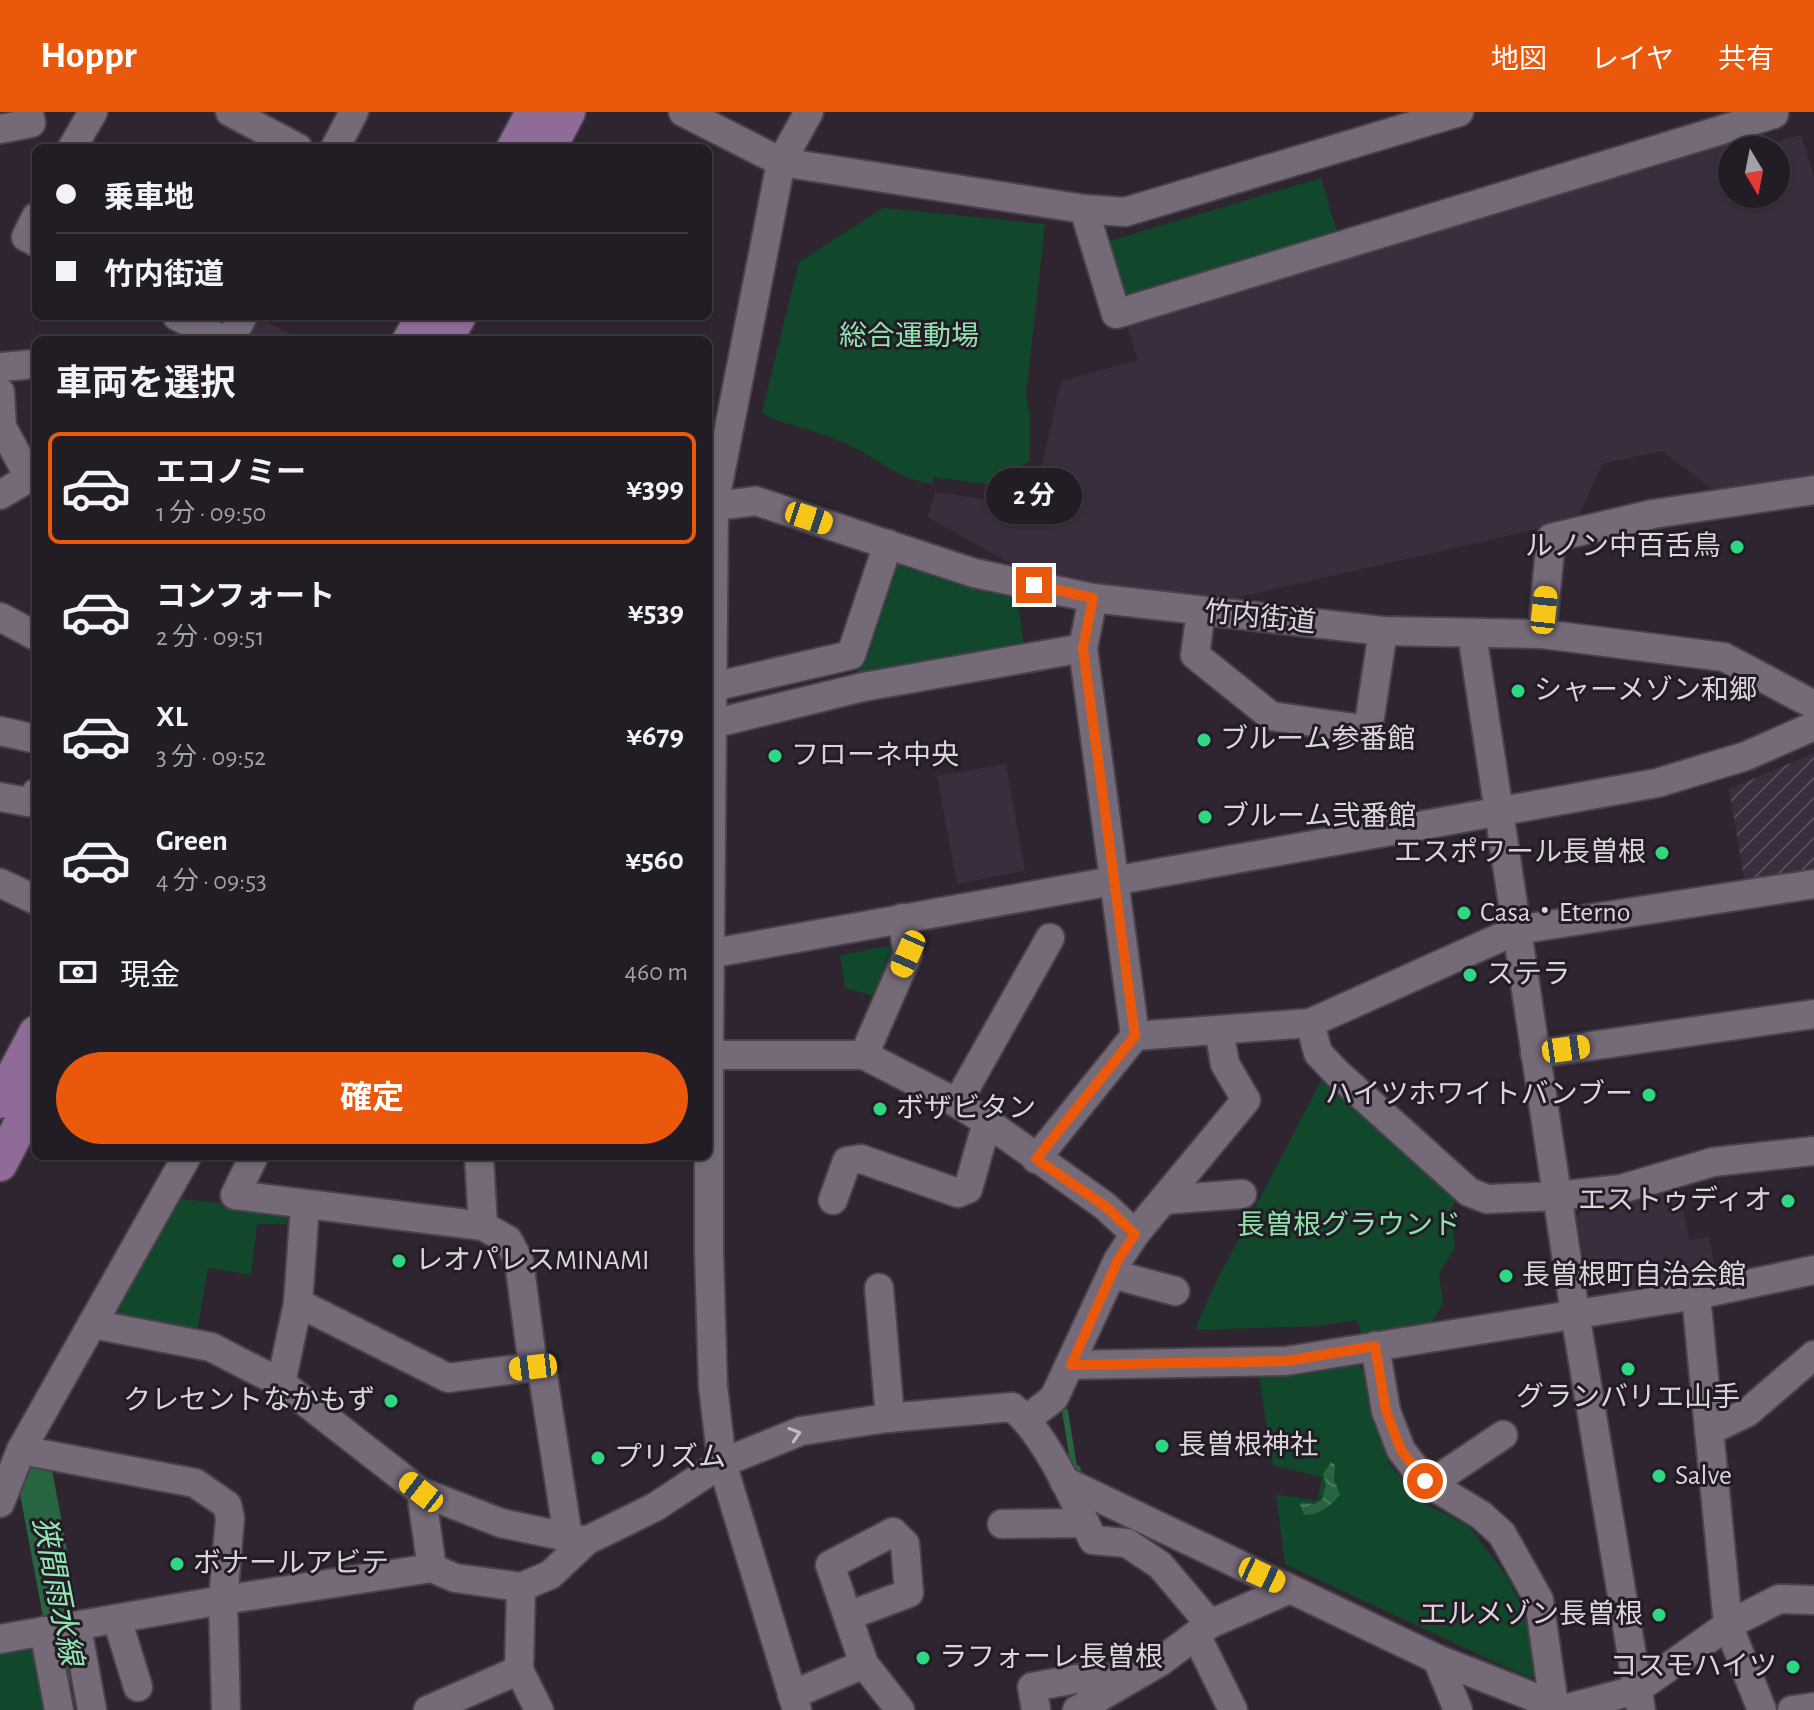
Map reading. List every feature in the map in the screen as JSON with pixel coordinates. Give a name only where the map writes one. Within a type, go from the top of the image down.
[{"type":"main road","points":[[516,144],[533,112]]},
{"type":"main road","points":[[551,144],[568,112]]},
{"type":"main road","points":[[0,1101],[32,1041]]},
{"type":"main road","points":[[0,1164],[32,1103]]},
{"type":"street","points":[[0,129],[31,123],[29,112]]},
{"type":"street","points":[[74,144],[93,112]]},
{"type":"street","points":[[230,112],[290,144]]},
{"type":"street","points":[[337,144],[354,112]]},
{"type":"street","points":[[683,112],[781,162],[1084,209],[1125,212],[1459,112]]},
{"type":"street","points":[[712,501],[781,162],[809,112]]},
{"type":"street","points":[[1084,209],[1116,314],[1759,119],[1773,112]]},
{"type":"street","points":[[32,225],[26,237],[32,240]]},
{"type":"street","points":[[185,320],[215,336]]},
{"type":"street","points":[[0,367],[32,364]]},
{"type":"street","points":[[0,392],[2,427],[32,476],[0,495]]},
{"type":"street","points":[[1542,634],[1551,538],[1653,514],[1814,490]]},
{"type":"street","name":"竹内街道","points":[[712,506],[756,501],[974,573],[1093,598],[1383,631],[1542,634],[1724,657],[1814,705]]},
{"type":"street","points":[[712,688],[851,655],[888,544]]},
{"type":"street","points":[[1036,1159],[1135,1036],[1083,648],[1093,598]]},
{"type":"street","points":[[1201,611],[1195,655],[1271,716],[1368,730],[1383,631]]},
{"type":"street","points":[[0,617],[32,634]]},
{"type":"street","points":[[1472,634],[1575,1313],[1638,1700]]},
{"type":"street","points":[[712,725],[863,687],[1083,648]]},
{"type":"street","points":[[712,953],[1691,774],[1746,756],[1814,726]]},
{"type":"street","points":[[0,731],[32,738]]},
{"type":"street","points":[[0,797],[32,803]]},
{"type":"street","points":[[0,883],[32,898]]},
{"type":"street","points":[[1135,1036],[1310,1023],[1517,930],[1814,884]]},
{"type":"street","points":[[864,1055],[908,954],[902,918]]},
{"type":"street","points":[[957,1103],[1050,938]]},
{"type":"street","points":[[1535,1054],[1814,1014]]},
{"type":"street","points":[[1310,1023],[1318,1053],[1337,1073],[1469,1192],[1487,1199],[1621,1189],[1713,1162],[1814,1151]]},
{"type":"street","points":[[1027,1419],[1054,1398],[1112,1274],[1135,1234],[1246,1100],[1225,1064],[1219,1030]]},
{"type":"street","points":[[712,1053],[864,1055],[987,1122],[1105,1206],[1135,1234]]},
{"type":"street","points":[[833,1200],[847,1161],[861,1159],[958,1193],[968,1189],[987,1122]]},
{"type":"street","points":[[0,1503],[21,1450],[185,1160]]},
{"type":"street","points":[[252,1160],[235,1195],[483,1226],[508,1240],[519,1261],[533,1367],[543,1376],[577,1539]]},
{"type":"street","points":[[479,1160],[483,1226]]},
{"type":"street","points":[[710,1160],[713,1386],[722,1463],[794,1702],[864,1664]]},
{"type":"street","points":[[1163,1200],[1242,1194]]},
{"type":"street","points":[[281,1383],[298,1303],[305,1205]]},
{"type":"street","points":[[1071,1365],[1286,1361],[1696,1295],[1814,1270]]},
{"type":"street","points":[[1112,1274],[1175,1291]]},
{"type":"street","points":[[879,1288],[890,1418]]},
{"type":"street","points":[[1696,1295],[1728,1625],[1762,1710]]},
{"type":"street","points":[[298,1303],[448,1378],[533,1367]]},
{"type":"street","points":[[92,1324],[211,1347],[281,1383],[421,1492],[501,1523],[577,1539]]},
{"type":"street","points":[[1375,1346],[1386,1411],[1401,1450],[1425,1481],[1481,1515],[1502,1534],[1539,1600],[1560,1708]]},
{"type":"street","points":[[1709,1431],[1748,1412],[1814,1355]]},
{"type":"street","points":[[0,1639],[432,1568],[455,1578],[521,1587],[550,1575],[577,1539],[655,1507],[722,1463],[801,1431],[890,1418],[1012,1407],[1027,1419],[1064,1481],[1093,1540],[1127,1543],[1160,1565],[1203,1630],[1233,1710]]},
{"type":"street","points":[[1434,1486],[1448,1472],[1503,1435]]},
{"type":"street","points":[[21,1450],[195,1483],[227,1505],[230,1518],[223,1600],[226,1710]]},
{"type":"street","points":[[1064,1481],[1437,1659],[1560,1708],[1638,1700],[1728,1625],[1779,1599],[1814,1600]]},
{"type":"street","points":[[421,1492],[432,1568]]},
{"type":"street","points":[[1002,1524],[1085,1523]]},
{"type":"street","points":[[521,1587],[519,1670],[539,1710]]},
{"type":"street","points":[[1077,1710],[1160,1662],[1203,1630],[1290,1589]]},
{"type":"street","points":[[848,1616],[864,1664],[900,1710]]},
{"type":"street","points":[[117,1619],[138,1687]]},
{"type":"street","points":[[76,1627],[92,1710]]},
{"type":"street","points":[[45,1631],[59,1710]]},
{"type":"street","points":[[1437,1659],[1458,1710]]},
{"type":"street","points":[[428,1710],[519,1670]]},
{"type":"street","points":[[1036,1710],[1032,1687],[1076,1679],[1135,1677]]},
{"type":"street","points":[[1792,1710],[1814,1707]]},
{"type":"shaded area","points":[[1757,130],[1766,136],[1737,136]]},
{"type":"shaded area","points":[[1801,135],[1814,177],[1814,479],[1719,494],[1662,451],[1602,464],[1577,520],[1209,604],[1015,566],[928,517],[935,492],[998,501],[1036,491],[1061,381],[1138,360],[1128,330],[1137,315],[1718,142],[1718,208],[1790,208],[1790,138]]},
{"type":"shaded area","points":[[256,320],[264,320],[294,336],[248,336]]},
{"type":"shaded area","points":[[1814,753],[1814,875],[1745,885],[1729,789]]},
{"type":"shaded area","points":[[1006,764],[1025,871],[957,884],[937,776]]},
{"type":"shaded area","points":[[1679,1189],[1689,1240],[1709,1237],[1717,1280],[1621,1297],[1614,1260],[1585,1265],[1577,1217],[1582,1207]]},
{"type":"green space","points":[[1321,178],[1337,233],[1130,294],[1121,291],[1106,242]]},
{"type":"green space","name":"総合運動場","points":[[883,208],[1045,224],[1026,395],[1030,417],[1030,461],[992,485],[933,477],[932,484],[920,481],[899,474],[843,442],[770,418],[762,412],[799,262]]},
{"type":"green space","points":[[900,563],[968,586],[1020,597],[1018,605],[1025,651],[854,680],[890,568]]},
{"type":"green space","points":[[899,944],[893,966],[874,996],[845,988],[840,955]]},
{"type":"green space","name":"長曽根グラウンド","points":[[1323,1077],[1457,1197],[1451,1209],[1455,1248],[1439,1274],[1443,1303],[1432,1322],[1362,1336],[1357,1320],[1316,1326],[1195,1330],[1212,1290]]},
{"type":"green space","points":[[174,1198],[284,1210],[291,1224],[257,1224],[251,1275],[208,1268],[196,1339],[110,1315]]},
{"type":"green space","points":[[1354,1362],[1366,1372],[1373,1417],[1389,1463],[1419,1501],[1469,1526],[1507,1577],[1524,1611],[1536,1674],[1530,1678],[1285,1564],[1276,1494],[1317,1501],[1322,1477],[1273,1465],[1258,1370]]},
{"type":"green space","points":[[30,1647],[39,1652],[50,1710],[0,1710],[0,1652]]},
{"type":"water","points":[[1331,1462],[1335,1465],[1334,1480],[1340,1494],[1325,1509],[1304,1515],[1300,1504],[1314,1504],[1322,1500],[1326,1485],[1323,1474]]},
{"type":"waterway","points":[[1065,1411],[1074,1467],[1078,1469]]},
{"type":"waterway","name":"狭間雨水線","points":[[34,1471],[70,1663]]},
{"type":"place","name":"ルノン中百舌鳥","points":[[1737,547]]},
{"type":"place","name":"シャーメゾン和郷","points":[[1518,691]]},
{"type":"place","name":"ブルーム参番館","points":[[1204,740]]},
{"type":"place","name":"フローネ中央","points":[[775,756]]},
{"type":"place","name":"ブルーム弐番館","points":[[1205,817]]},
{"type":"place","name":"エスポワール長曽根","points":[[1662,853]]},
{"type":"place","name":"Casa・Eterno","points":[[1464,913]]},
{"type":"place","name":"ステラ","points":[[1470,975]]},
{"type":"place","name":"ハイツホワイトバンブー","points":[[1649,1095]]},
{"type":"place","name":"ボザビタン","points":[[880,1109]]},
{"type":"place","name":"エストゥディオ","points":[[1788,1201]]},
{"type":"place","name":"レオパレスMINAMI","points":[[399,1261]]},
{"type":"place","name":"長曽根町自治会館","points":[[1506,1276]]},
{"type":"place","name":"グランバリエ山手","points":[[1628,1369]]},
{"type":"place","name":"クレセントなかもず","points":[[391,1401]]},
{"type":"place","name":"長曽根神社","points":[[1162,1446]]},
{"type":"place","name":"プリズム","points":[[598,1458]]},
{"type":"place","name":"Salve","points":[[1659,1476]]},
{"type":"place","name":"ボナールアビテ","points":[[177,1564]]},
{"type":"place","name":"エルメゾン長曽根","points":[[1659,1615]]},
{"type":"place","name":"ラフォーレ長曽根","points":[[923,1658]]},
{"type":"place","name":"コスモハイツ","points":[[1793,1667]]},
{"type":"route","points":[[1034,585],[1093,598],[1083,648],[1135,1036],[1036,1159],[1105,1206],[1135,1234],[1118,1260],[1071,1365],[1286,1361],[1375,1346],[1386,1411],[1401,1450],[1425,1481]]}]
